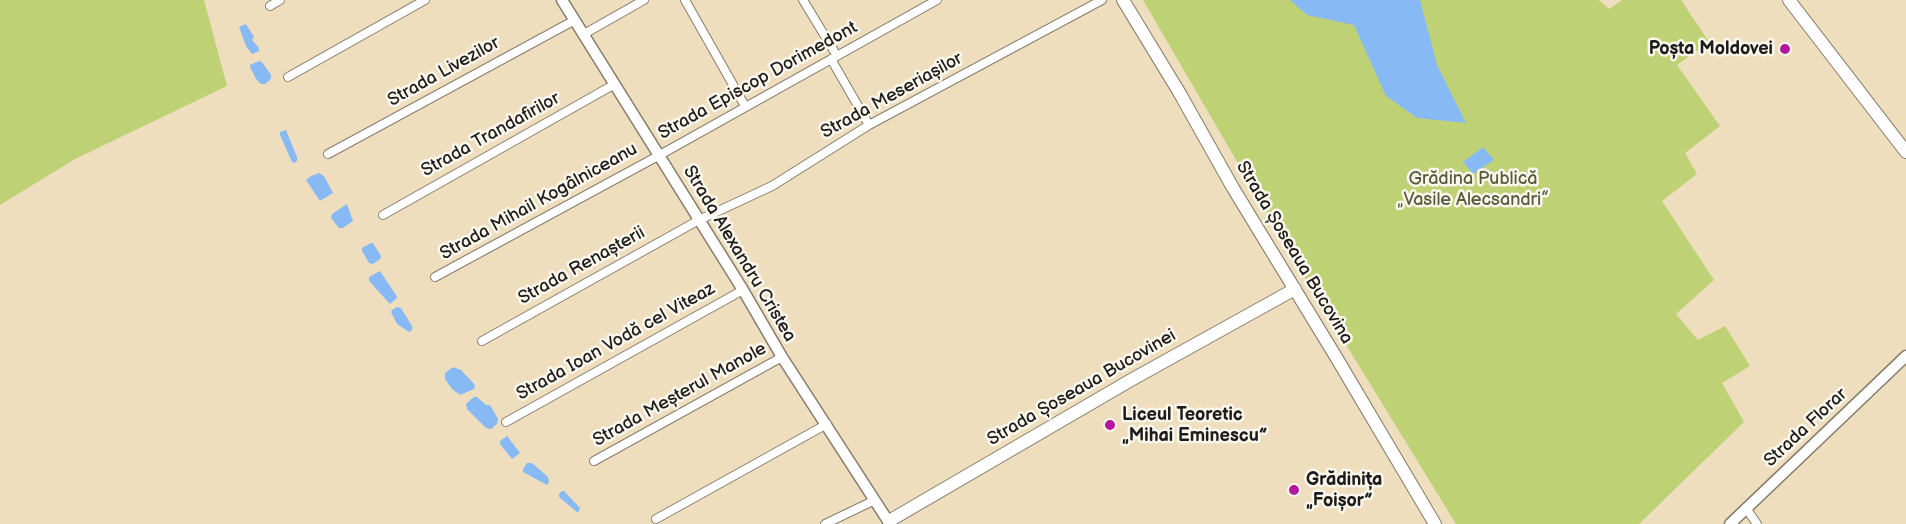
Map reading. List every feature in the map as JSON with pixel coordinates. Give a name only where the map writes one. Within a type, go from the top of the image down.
[{"type":"main road","name":"Strada Șoseaua Bucovina","points":[[1123,0],[1435,524]]},
{"type":"main road","points":[[1789,0],[1906,152]]},
{"type":"main road","name":"Strada Șoseaua Bucovinei","points":[[890,523],[1128,382],[1295,289]]},
{"type":"street","points":[[270,6],[280,0]]},
{"type":"street","points":[[288,77],[425,0]]},
{"type":"street","name":"Strada Alexandru Cristea","points":[[562,0],[743,290],[782,357],[890,523]]},
{"type":"street","points":[[584,34],[644,0]]},
{"type":"street","points":[[685,0],[745,106]]},
{"type":"street","points":[[803,0],[869,124]]},
{"type":"street","name":"Strada Episcop Dorimedont","points":[[658,156],[937,0]]},
{"type":"street","name":"Strada Meseriașilor","points":[[699,220],[772,186],[869,124],[1102,0]]},
{"type":"street","name":"Strada Livezilor","points":[[328,154],[575,20]]},
{"type":"street","name":"Strada Trandafirilor","points":[[384,215],[615,84]]},
{"type":"street","name":"Strada Mihail Kogâlniceanu","points":[[435,277],[658,156]]},
{"type":"street","name":"Strada Renașterii","points":[[482,341],[699,220]]},
{"type":"street","name":"Strada Ioan Vodă cel Viteaz","points":[[506,422],[743,290]]},
{"type":"street","name":"Strada Florar","points":[[1730,524],[1906,356]]},
{"type":"street","name":"Strada Meșterul Manole","points":[[594,461],[782,357]]},
{"type":"street","points":[[656,519],[827,424]]},
{"type":"street","points":[[825,524],[875,500]]},
{"type":"street","points":[[1746,508],[1757,524]]},
{"type":"green space","points":[[0,0],[204,0],[227,86],[75,159],[0,205]]},
{"type":"green space","name":"Grădina Publică „Vasile Alecsandri”","points":[[1143,0],[1599,0],[1609,9],[1622,0],[1681,0],[1709,42],[1677,65],[1720,126],[1685,153],[1697,174],[1662,201],[1714,280],[1676,314],[1698,340],[1725,326],[1750,366],[1722,383],[1744,422],[1639,524],[1456,524],[1296,263]]},
{"type":"water","points":[[1290,0],[1420,0],[1437,65],[1466,123],[1417,118],[1386,96],[1354,25],[1307,15]]},
{"type":"water","points":[[246,24],[254,37],[252,40],[259,48],[259,51],[252,54],[246,46],[239,27]]},
{"type":"water","points":[[259,61],[271,75],[271,79],[265,84],[261,84],[256,79],[250,67]]},
{"type":"water","points":[[286,130],[297,157],[295,163],[292,162],[280,135],[280,132]]},
{"type":"water","points":[[1482,148],[1494,160],[1473,174],[1463,162]]},
{"type":"water","points":[[319,173],[324,176],[333,193],[320,201],[306,180]]},
{"type":"water","points":[[347,204],[353,221],[339,228],[331,218],[332,214]]},
{"type":"water","points":[[371,243],[381,256],[373,264],[369,263],[362,251],[362,248]]},
{"type":"water","points":[[380,271],[397,298],[390,304],[369,281],[369,277]]},
{"type":"water","points":[[397,307],[401,308],[412,326],[409,332],[397,324],[391,312]]},
{"type":"water","points":[[453,367],[461,370],[475,385],[474,389],[460,395],[452,389],[445,379],[445,373]]},
{"type":"water","points":[[474,397],[490,405],[498,419],[497,424],[491,429],[486,428],[467,409],[466,404]]},
{"type":"water","points":[[507,436],[520,453],[512,459],[500,444],[500,441]]},
{"type":"water","points":[[527,463],[532,463],[548,477],[547,485],[523,472]]},
{"type":"water","points":[[562,491],[580,508],[578,513],[559,497]]},
{"type":"place","name":"Poșta Moldovei","points":[[1785,49]]},
{"type":"place","name":"Liceul Teoretic „Mihai Eminescu”","points":[[1110,425]]},
{"type":"place","name":"Grădinița „Foișor”","points":[[1294,490]]}]
